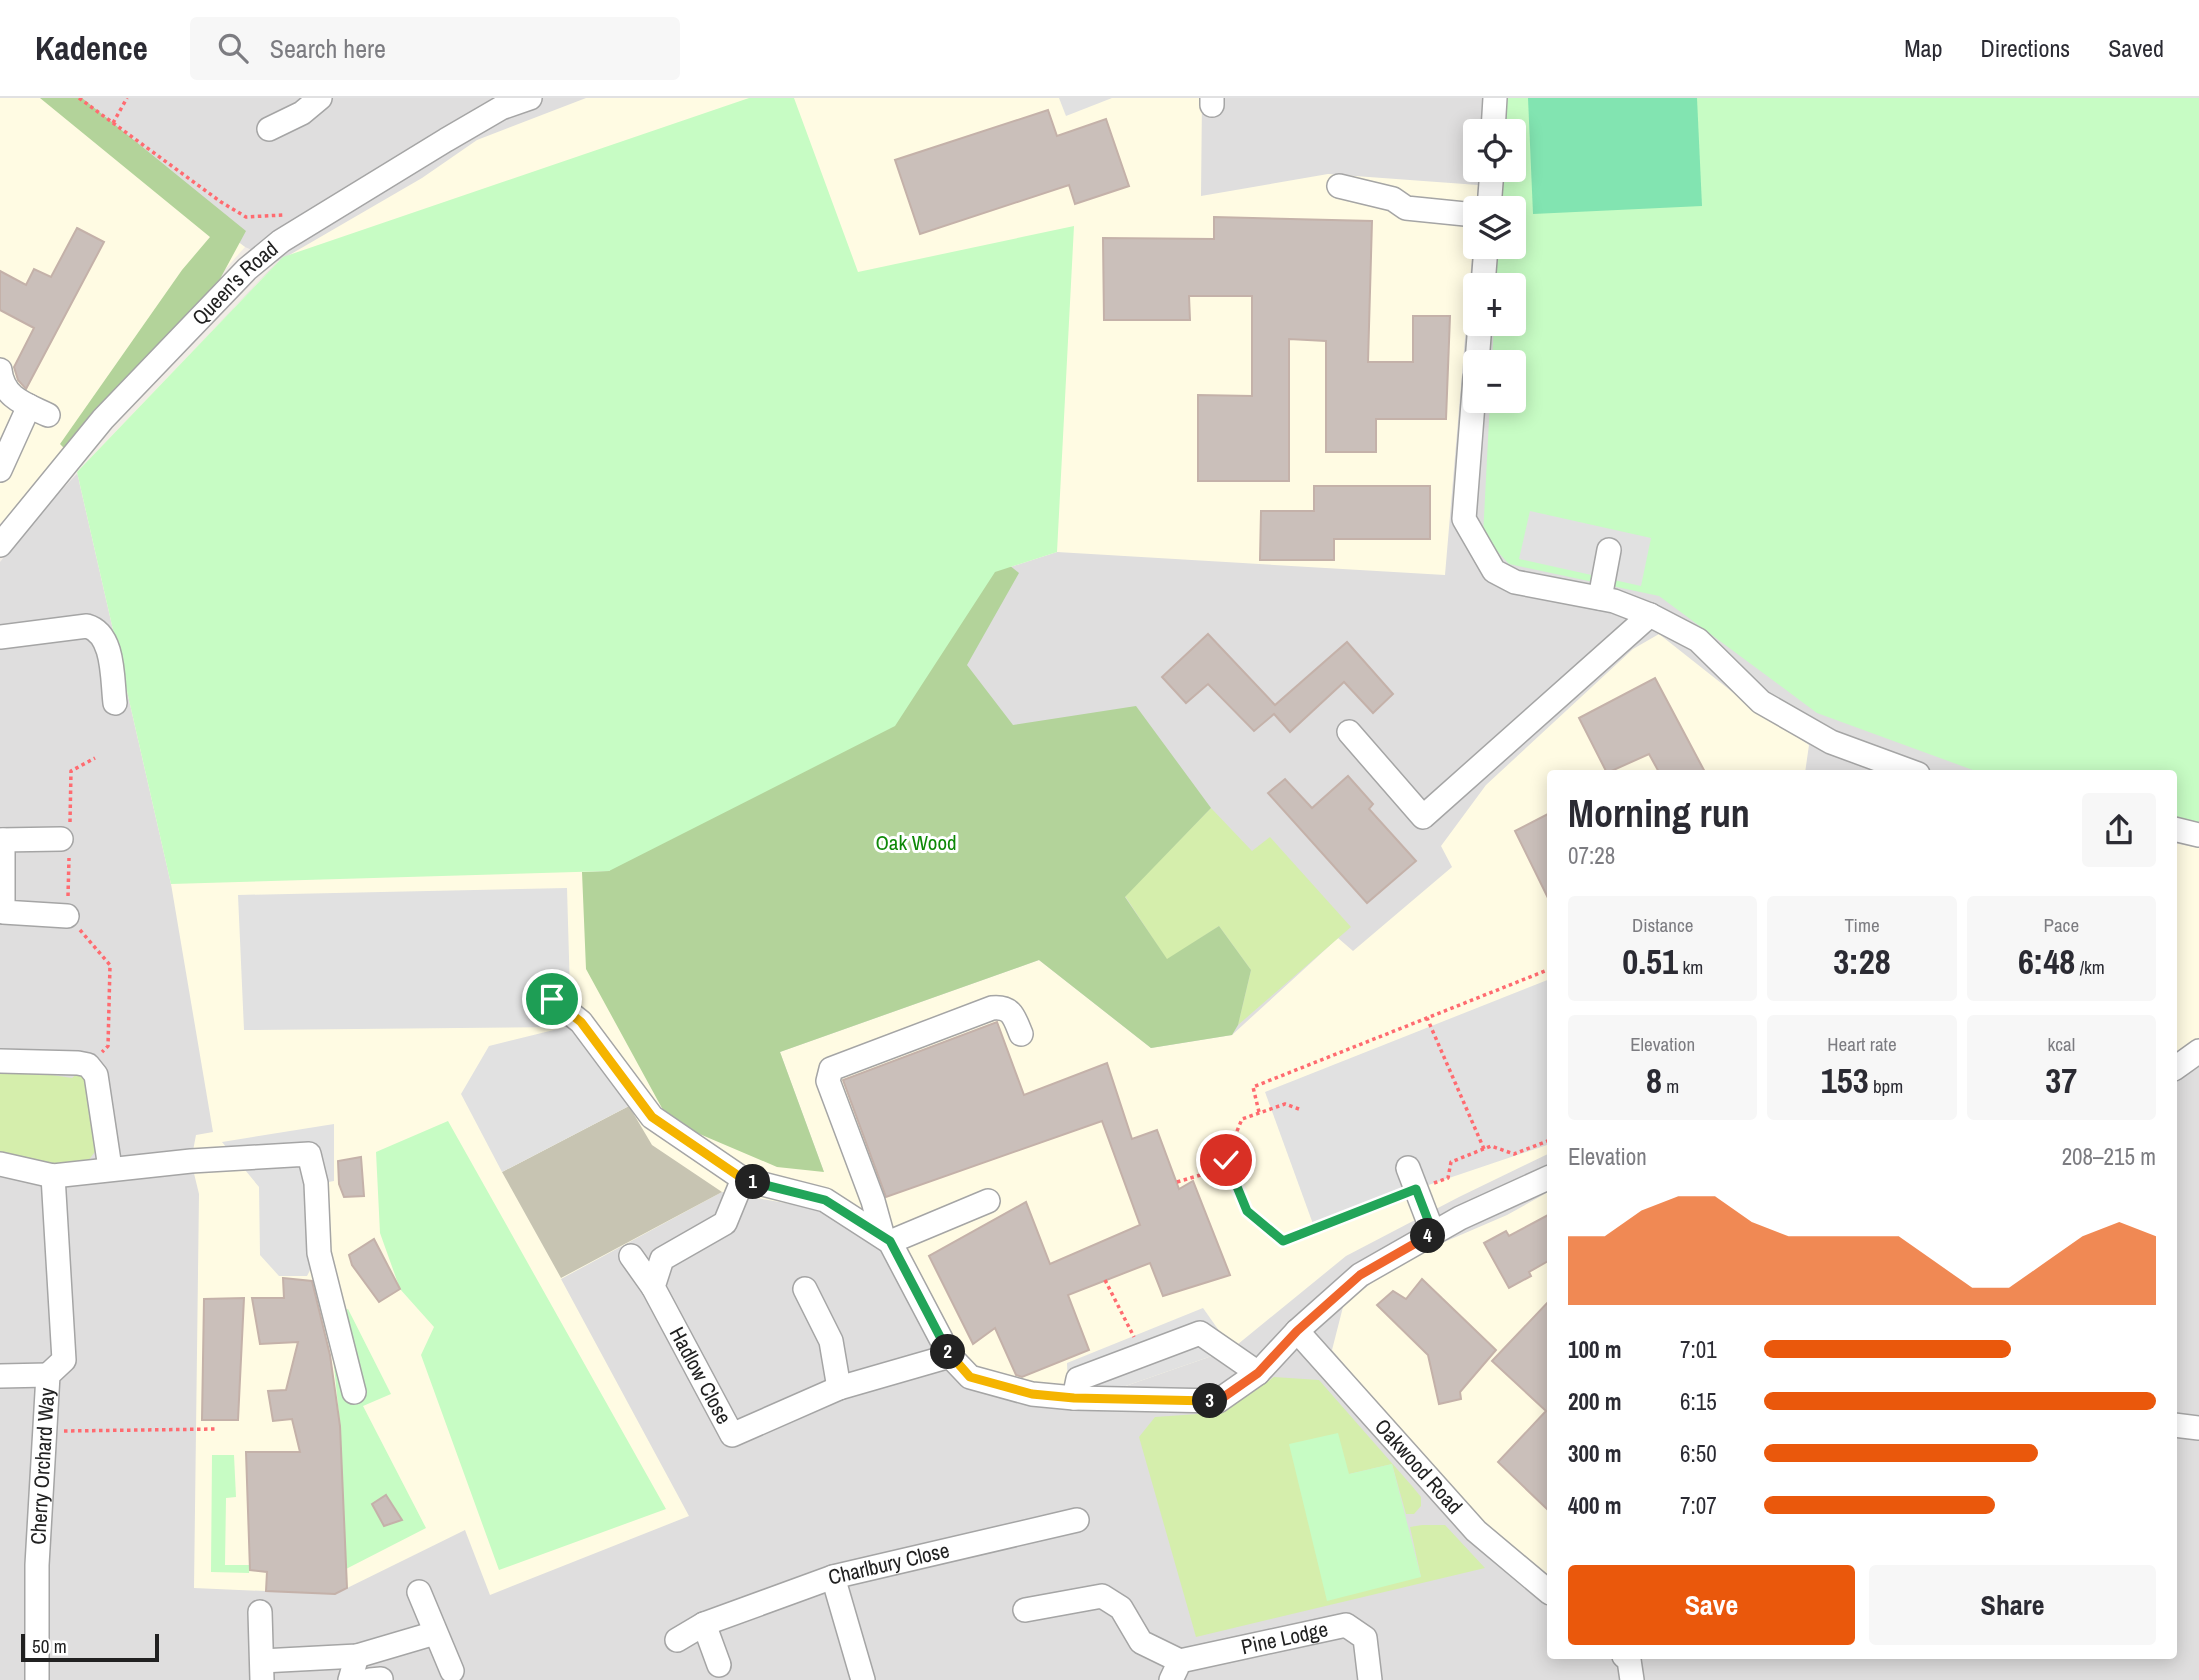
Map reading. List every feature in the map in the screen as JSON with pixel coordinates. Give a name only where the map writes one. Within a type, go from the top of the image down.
[{"type":"street","points":[[269,129],[302,113],[320,98]]},
{"type":"street","name":"Queen's Road","points":[[0,545],[103,419],[247,270],[281,242],[446,140],[502,108],[530,98]]},
{"type":"street","points":[[1494,119],[1495,98]]},
{"type":"street","points":[[1339,186],[1394,199],[1406,208],[1463,214]]},
{"type":"street","points":[[0,370],[4,389],[12,398],[38,410],[0,470]]},
{"type":"street","points":[[1472,413],[1464,519],[1494,571],[1515,583],[1614,601],[1650,615],[1698,640],[1761,702],[1831,742],[1906,770]]},
{"type":"street","points":[[1601,598],[1609,550]]},
{"type":"street","points":[[1349,732],[1423,817],[1650,615]]},
{"type":"street","points":[[0,637],[88,626],[94,628],[101,634],[108,651],[115,703]]},
{"type":"street","points":[[2177,830],[2199,835]]},
{"type":"street","points":[[67,839],[1,840],[3,912],[67,916]]},
{"type":"street","points":[[552,999],[581,1022],[652,1117],[743,1179],[825,1200],[886,1239]]},
{"type":"street","points":[[1021,1034],[1007,1008],[992,1008],[831,1069],[828,1081],[886,1239],[950,1356],[970,1377],[1032,1394],[1074,1398],[1218,1401],[1258,1373],[1297,1331],[1360,1275],[1460,1218],[1547,1178]]},
{"type":"street","points":[[2177,1067],[2199,1051]]},
{"type":"street","points":[[0,1061],[88,1065],[96,1075],[110,1168]]},
{"type":"street","points":[[0,1164],[53,1176],[191,1161],[309,1154],[316,1183],[319,1253],[354,1392]]},
{"type":"street","name":"Cherry Orchard Way","points":[[37,1680],[37,1565],[48,1375],[64,1360],[53,1176]]},
{"type":"street","points":[[1412,1178],[1433,1233]]},
{"type":"street","points":[[653,1287],[662,1259],[725,1223],[743,1179]]},
{"type":"street","points":[[886,1239],[988,1201]]},
{"type":"street","name":"Hadlow Close","points":[[632,1256],[653,1287],[732,1435],[839,1388],[950,1356]]},
{"type":"street","points":[[805,1289],[831,1342],[839,1388]]},
{"type":"street","name":"Oakwood Road","points":[[1297,1331],[1476,1531],[1547,1590]]},
{"type":"street","points":[[1074,1398],[1078,1379],[1200,1333],[1258,1373]]},
{"type":"street","points":[[0,1376],[48,1375]]},
{"type":"street","points":[[2177,1425],[2199,1428]]},
{"type":"street","name":"Charlbury Close","points":[[677,1640],[704,1624],[833,1577],[1077,1520]]},
{"type":"street","points":[[833,1577],[863,1680]]},
{"type":"street","points":[[419,1592],[452,1671]]},
{"type":"street","points":[[1025,1610],[1102,1596],[1121,1608],[1141,1642],[1176,1671]]},
{"type":"street","points":[[260,1612],[262,1670],[357,1656],[435,1633]]},
{"type":"street","points":[[704,1624],[719,1665]]},
{"type":"street","name":"Pine Lodge","points":[[1176,1671],[1346,1625],[1365,1638],[1370,1680]]},
{"type":"street","points":[[350,1680],[357,1656]]},
{"type":"path","points":[[79,98],[221,202],[246,216],[270,217],[290,212]]},
{"type":"path","points":[[113,123],[127,98]]},
{"type":"path","points":[[88,1065],[108,1046],[110,965],[67,916],[67,839],[71,771],[95,758]]},
{"type":"path","points":[[1259,1112],[1253,1087],[1547,970]]},
{"type":"path","points":[[1427,1018],[1484,1149]]},
{"type":"path","points":[[1177,1182],[1214,1171],[1226,1160],[1242,1119],[1285,1104],[1298,1109]]},
{"type":"path","points":[[1226,1160],[1247,1211],[1283,1241],[1412,1178],[1448,1178],[1451,1162],[1484,1149],[1492,1146],[1514,1154],[1547,1141]]},
{"type":"path","points":[[1105,1280],[1142,1355]]},
{"type":"path","points":[[45,1431],[217,1429]]},
{"type":"shaded area","points":[[0,98],[45,98],[245,247],[0,524]]},
{"type":"shaded area","points":[[45,98],[2199,98],[2199,1680],[0,1680],[0,562],[55,497],[278,261],[245,247]]},
{"type":"shaded area","points":[[586,98],[1202,98],[1201,196],[1328,174],[1478,185],[1477,196],[1463,196],[1463,259],[1472,259],[1471,273],[1463,273],[1463,336],[1465,336],[1445,575],[1057,552],[995,572],[609,871],[583,872],[824,1172],[780,1052],[1039,960],[1151,1048],[1232,1035],[1338,938],[1353,951],[1452,867],[1441,846],[1486,785],[1633,649],[1659,634],[1740,698],[1809,745],[1805,770],[1547,770],[1547,1154],[1346,1256],[1232,1349],[1117,1389],[998,1394],[977,1372],[877,1243],[826,1210],[722,1192],[561,1279],[689,1516],[490,1595],[465,1530],[335,1594],[194,1588],[199,1194],[191,1161],[196,1135],[213,1132],[171,884],[77,472],[279,261],[422,178],[477,140]]},
{"type":"shaded area","points":[[1059,98],[1112,98],[1066,116]]},
{"type":"shaded area","points":[[1530,511],[1651,538],[1641,586],[1519,559]]},
{"type":"shaded area","points":[[2177,844],[2199,848],[2199,1041],[2177,1056]]},
{"type":"shaded area","points":[[567,888],[571,1027],[629,1106],[502,1172],[461,1094],[489,1046],[566,1027],[244,1030],[238,895]]},
{"type":"shaded area","points":[[1547,980],[1547,1145],[1313,1224],[1265,1092]]},
{"type":"shaded area","points":[[629,1106],[652,1145],[722,1192],[561,1278],[502,1172]]},
{"type":"shaded area","points":[[334,1124],[334,1181],[317,1184],[319,1253],[307,1276],[279,1276],[260,1255],[259,1187],[222,1142]]},
{"type":"shaded area","points":[[1547,1193],[1547,1578],[1478,1521],[1332,1350],[1344,1303],[1421,1252],[1507,1215]]},
{"type":"shaded area","points":[[1203,1308],[1232,1349],[1117,1389],[1068,1387],[1067,1363]]},
{"type":"green space","points":[[40,98],[82,98],[246,231],[220,279],[66,450],[60,444],[182,270],[210,237]]},
{"type":"green space","points":[[749,98],[794,98],[858,272],[1074,226],[1057,552],[995,572],[895,726],[609,871],[171,884],[77,472],[283,257]]},
{"type":"green space","points":[[1503,98],[2199,98],[2199,826],[2177,821],[2177,770],[1973,770],[1817,713],[1659,596],[1509,564],[1483,536],[1489,413],[1526,413],[1526,350],[1493,350],[1493,336],[1526,336],[1526,273],[1497,273],[1497,259],[1526,259],[1526,196],[1500,196],[1500,182],[1526,182],[1526,119],[1503,119]]},
{"type":"green space","points":[[1528,98],[1697,98],[1702,206],[1533,214]]},
{"type":"green space","name":"Oak Wood","points":[[986,546],[1019,573],[967,665],[1013,725],[1136,706],[1211,808],[1125,897],[1167,959],[1219,926],[1251,970],[1238,1025],[1232,1035],[1151,1048],[1039,960],[780,1052],[824,1172],[777,1167],[669,1121],[586,969],[582,872],[609,871]]},
{"type":"green space","points":[[1211,808],[1252,851],[1270,837],[1351,927],[1238,1025],[1251,970],[1219,926],[1167,960],[1125,896]]},
{"type":"green space","points":[[0,1070],[72,1078],[78,1073],[89,1088],[94,1108],[97,1149],[88,1161],[58,1164],[0,1152]]},
{"type":"green space","points":[[448,1121],[666,1509],[499,1570],[421,1355],[434,1327],[400,1289],[380,1233],[376,1152]]},
{"type":"green space","points":[[348,1309],[391,1394],[363,1406],[426,1528],[346,1569],[340,1426],[329,1315]]},
{"type":"green space","points":[[1274,1377],[1319,1380],[1421,1497],[1421,1506],[1414,1514],[1406,1514],[1392,1464],[1349,1474],[1289,1445],[1421,1577],[1410,1527],[1422,1525],[1445,1525],[1485,1568],[1196,1637],[1139,1437],[1155,1417],[1212,1413],[1246,1397]]},
{"type":"green space","points":[[1338,1433],[1349,1474],[1392,1464],[1421,1577],[1327,1601],[1289,1444]]},
{"type":"green space","points":[[212,1455],[234,1455],[236,1497],[226,1498],[225,1565],[250,1565],[249,1573],[211,1572]]},
{"type":"building","points":[[1048,110],[1057,136],[1106,119],[1129,186],[1075,204],[1069,185],[920,234],[895,160]]},
{"type":"building","points":[[1214,217],[1372,221],[1368,362],[1413,362],[1413,316],[1450,316],[1446,419],[1376,419],[1376,452],[1326,452],[1326,341],[1289,339],[1289,481],[1198,481],[1198,395],[1252,396],[1252,296],[1189,296],[1190,320],[1104,320],[1103,238],[1214,239]]},
{"type":"building","points":[[77,228],[104,242],[26,389],[18,380],[14,367],[34,328],[0,310],[0,271],[26,285],[34,269],[51,277]]},
{"type":"building","points":[[1314,486],[1430,486],[1430,539],[1334,539],[1334,560],[1260,560],[1261,511],[1314,511]]},
{"type":"building","points":[[1208,634],[1275,705],[1347,642],[1393,694],[1373,713],[1344,682],[1290,732],[1274,714],[1254,731],[1208,684],[1186,703],[1162,677]]},
{"type":"building","points":[[1655,678],[1704,770],[1658,770],[1649,754],[1614,770],[1605,770],[1579,718]]},
{"type":"building","points":[[1348,776],[1373,804],[1369,809],[1416,861],[1367,903],[1268,793],[1285,779],[1312,808]]},
{"type":"building","points":[[1547,815],[1547,896],[1515,831]]},
{"type":"building","points":[[997,1022],[1024,1095],[1107,1063],[1132,1139],[1157,1130],[1179,1189],[1193,1181],[1230,1275],[1163,1296],[1150,1263],[1068,1295],[1089,1350],[1022,1377],[1016,1375],[995,1328],[973,1344],[929,1256],[1026,1202],[1050,1264],[1140,1225],[1102,1121],[886,1197],[843,1080]]},
{"type":"building","points":[[361,1157],[364,1196],[344,1197],[339,1184],[338,1161]]},
{"type":"building","points":[[1547,1216],[1547,1262],[1529,1272],[1531,1276],[1509,1288],[1484,1243],[1506,1231],[1509,1236]]},
{"type":"building","points":[[374,1239],[400,1289],[379,1302],[352,1265],[349,1255]]},
{"type":"building","points":[[283,1278],[312,1281],[330,1355],[340,1426],[347,1588],[335,1594],[266,1591],[267,1572],[250,1570],[246,1452],[300,1452],[292,1419],[273,1421],[268,1391],[286,1390],[298,1342],[260,1344],[252,1298],[284,1298]]},
{"type":"building","points":[[1422,1279],[1496,1350],[1460,1392],[1461,1399],[1439,1404],[1428,1355],[1377,1305],[1393,1291],[1406,1299]]},
{"type":"building","points":[[244,1298],[238,1420],[202,1420],[204,1299]]},
{"type":"building","points":[[1547,1303],[1547,1509],[1498,1462],[1546,1411],[1492,1361]]},
{"type":"building","points":[[386,1495],[402,1520],[384,1526],[372,1504]]},
{"type":"route","points":[[552,999],[581,1022],[652,1117],[743,1179],[825,1200],[890,1241],[950,1356],[970,1377],[1032,1394],[1074,1398],[1218,1401],[1258,1373],[1297,1331],[1360,1275],[1433,1233],[1416,1189],[1283,1241],[1247,1211],[1226,1160]]}]
